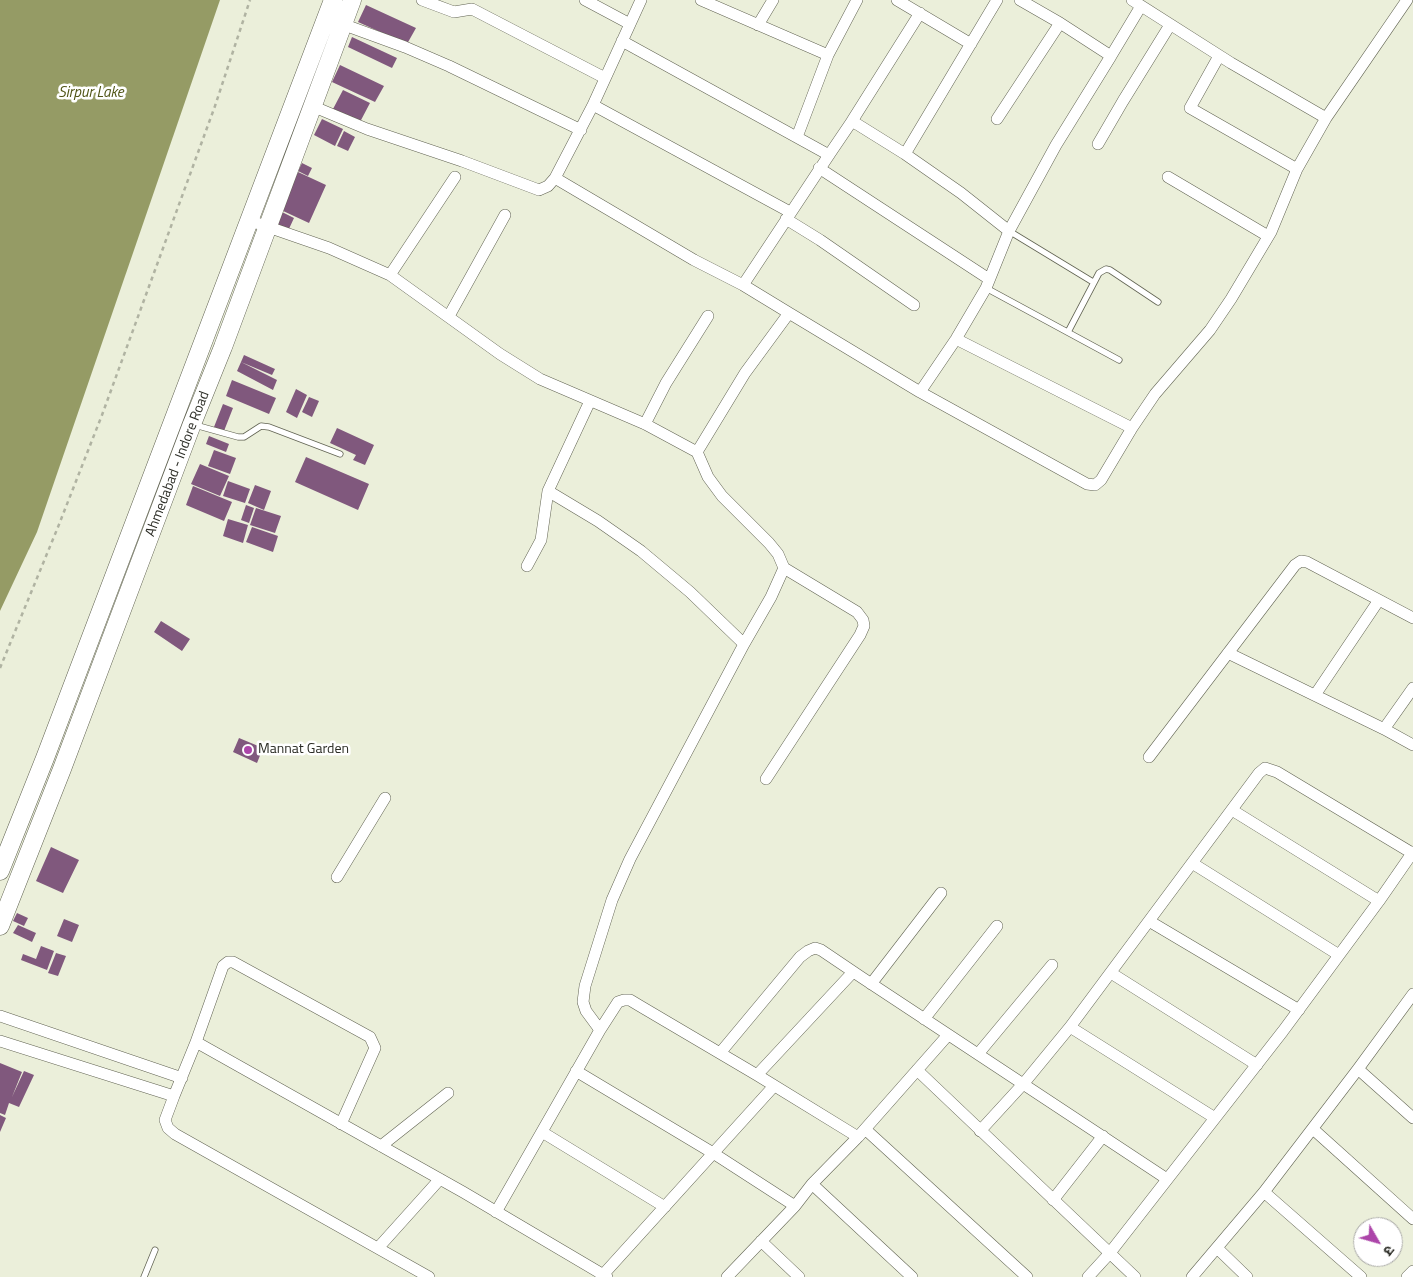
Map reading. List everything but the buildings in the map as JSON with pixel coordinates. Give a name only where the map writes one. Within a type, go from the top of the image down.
[{"type":"highway","name":"Ahmedabad - Indore Road","points":[[0,871],[332,0]]},
{"type":"highway","name":"Ahmedabad - Indore Road","points":[[0,926],[223,347],[352,0]]},
{"type":"street","points":[[422,0],[439,3],[454,12],[472,9],[605,78]]},
{"type":"street","points":[[584,0],[630,24]]},
{"type":"street","points":[[312,106],[367,129],[462,161],[539,190],[548,186],[555,178],[581,130],[641,0]]},
{"type":"street","points":[[758,25],[774,0]]},
{"type":"street","points":[[797,137],[828,55],[857,0]]},
{"type":"street","points":[[897,0],[971,44]]},
{"type":"street","points":[[905,154],[997,0]]},
{"type":"street","points":[[1020,0],[1111,56]]},
{"type":"street","points":[[555,178],[694,260],[743,285],[920,392],[1087,484],[1095,485],[1101,480],[1155,394],[1210,330],[1231,299],[1268,236],[1298,169],[1326,118],[1407,0]]},
{"type":"street","points":[[707,1],[828,55]]},
{"type":"street","points":[[920,392],[956,340],[987,283],[1010,231],[1056,145],[1111,56],[1137,3],[1218,56],[1326,118]]},
{"type":"street","points":[[743,285],[852,121],[920,13]]},
{"type":"street","points":[[342,24],[405,47],[449,66],[581,130]]},
{"type":"street","points":[[997,119],[1060,24]]},
{"type":"street","points":[[1098,144],[1170,25]]},
{"type":"street","points":[[622,41],[829,155]]},
{"type":"street","points":[[1218,56],[1190,108],[1298,169]]},
{"type":"street","points":[[593,105],[788,215],[820,240],[914,305]]},
{"type":"street","points":[[852,121],[905,154],[961,193],[1010,231]]},
{"type":"street","points":[[819,168],[987,283]]},
{"type":"street","points":[[390,275],[455,177]]},
{"type":"street","points":[[1168,177],[1268,236]]},
{"type":"street","points":[[449,316],[505,214]]},
{"type":"street","points":[[248,220],[329,248],[390,275],[500,354],[540,379],[645,424],[697,452],[708,477],[722,496],[769,543],[778,554],[784,568],[857,612],[863,620],[864,626],[860,635],[766,779]]},
{"type":"street","points":[[697,452],[745,373],[789,313]]},
{"type":"street","points":[[645,424],[666,383],[708,316]]},
{"type":"street","points":[[956,340],[1132,428]]},
{"type":"street","points":[[527,566],[541,540],[548,491],[590,401]]},
{"type":"street","points":[[548,491],[598,521],[641,551],[690,592],[744,644]]},
{"type":"street","points":[[1149,757],[1295,565],[1301,561],[1307,562],[1413,618]]},
{"type":"street","points":[[600,1030],[586,1011],[583,1002],[585,986],[612,900],[630,859],[744,644],[771,597],[784,568]]},
{"type":"street","points":[[1315,695],[1379,600]]},
{"type":"street","points":[[1228,653],[1413,745]]},
{"type":"street","points":[[1384,729],[1413,688]]},
{"type":"street","points":[[980,1131],[1024,1084],[1070,1027],[1259,773],[1265,768],[1277,772],[1413,853],[1257,1065],[1109,1254],[1088,1277]]},
{"type":"street","points":[[337,877],[385,798]]},
{"type":"street","points":[[1232,810],[1379,901]]},
{"type":"street","points":[[1192,863],[1339,955]]},
{"type":"street","points":[[871,984],[942,893]]},
{"type":"street","points":[[1149,921],[1299,1010]]},
{"type":"street","points":[[924,1019],[997,926]]},
{"type":"street","points":[[720,1053],[790,968],[808,950],[815,948],[821,950],[1167,1179]]},
{"type":"street","points":[[341,1124],[375,1048],[373,1041],[366,1034],[233,962],[228,962],[221,970],[196,1042],[165,1120],[168,1128],[175,1134],[429,1277]]},
{"type":"street","points":[[978,1054],[1052,966]]},
{"type":"street","points":[[757,1075],[854,972]]},
{"type":"street","points":[[1110,973],[1257,1065]]},
{"type":"street","points":[[1192,1277],[1264,1192],[1358,1069],[1409,1008],[1413,994]]},
{"type":"street","points":[[496,1212],[600,1030],[618,1002],[630,1000],[774,1086],[861,1133],[1027,1277]]},
{"type":"street","points":[[0,1016],[182,1078]]},
{"type":"street","points":[[1070,1027],[1215,1118]]},
{"type":"street","points":[[727,1277],[795,1206],[812,1184],[861,1133],[948,1034]]},
{"type":"street","points":[[0,1041],[174,1096]]},
{"type":"street","points":[[196,1042],[440,1179],[604,1276],[774,1086]]},
{"type":"street","points":[[1358,1069],[1413,1118]]},
{"type":"street","points":[[917,1070],[1135,1277]]},
{"type":"street","points":[[576,1072],[713,1153],[795,1206]]},
{"type":"street","points":[[381,1146],[448,1093]]},
{"type":"street","points":[[1313,1129],[1413,1219]]},
{"type":"street","points":[[542,1132],[665,1206]]},
{"type":"street","points":[[1053,1200],[1103,1136]]},
{"type":"street","points":[[378,1248],[440,1179]]},
{"type":"street","points":[[812,1184],[912,1277]]},
{"type":"street","points":[[1264,1192],[1360,1277]]},
{"type":"street","points":[[761,1241],[799,1277]]},
{"type":"street","points":[[1217,1248],[1247,1277]]},
{"type":"street","points":[[1407,1277],[1413,1271]]},
{"type":"lane","points":[[1010,231],[1093,282]]},
{"type":"lane","points":[[1068,332],[1093,282],[1099,273],[1106,269],[1158,302]]},
{"type":"lane","points":[[987,283],[1068,332],[1119,360]]},
{"type":"lane","points":[[192,424],[238,437],[244,437],[261,426],[269,427],[340,454]]},
{"type":"lane","points":[[144,1277],[155,1250]]},
{"type":"path","points":[[0,668],[102,415],[211,115],[250,0]]},
{"type":"water","name":"Sirpur Lake","points":[[0,0],[220,0],[37,532],[0,611]]},
{"type":"place","name":"Mannat Garden","points":[[248,750]]}]
